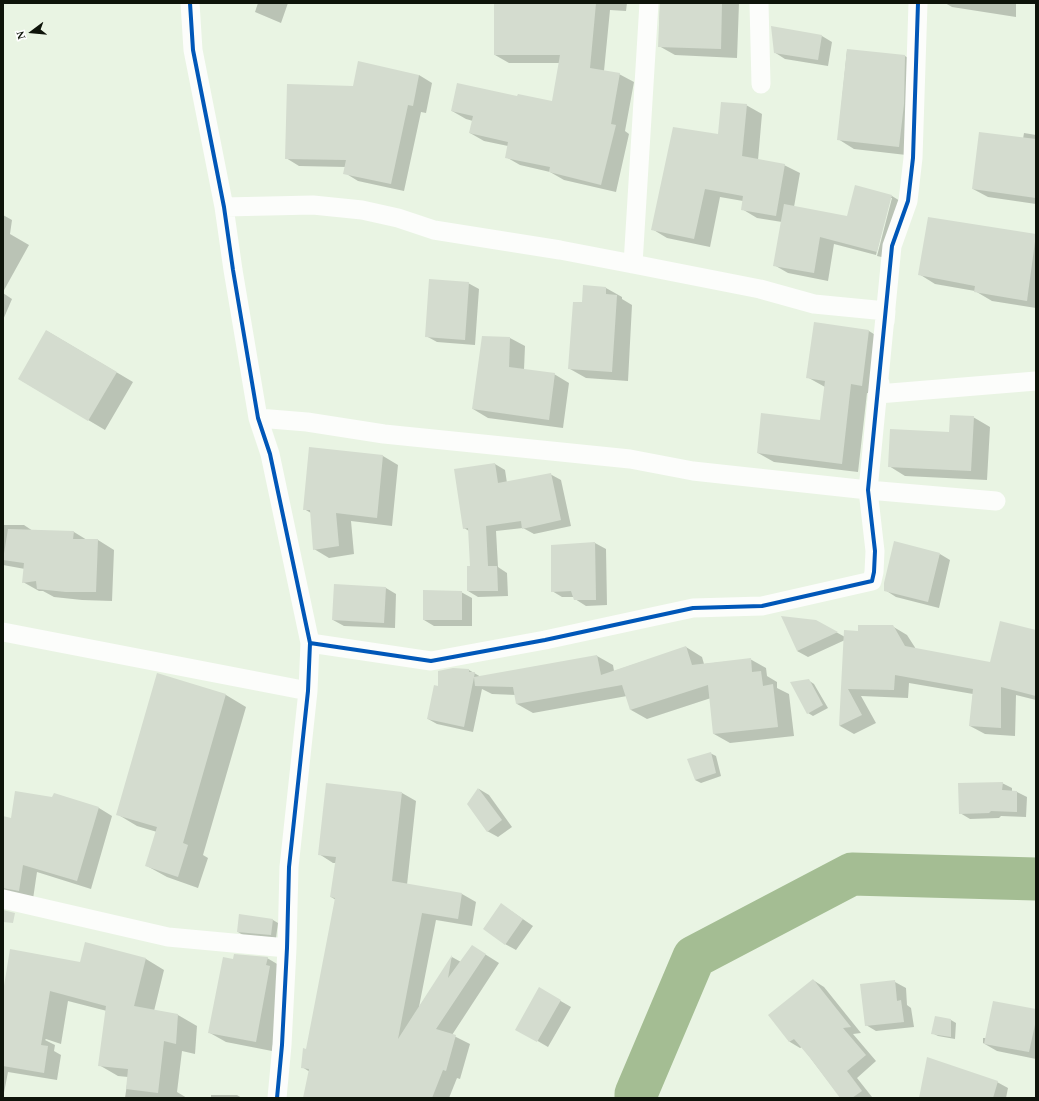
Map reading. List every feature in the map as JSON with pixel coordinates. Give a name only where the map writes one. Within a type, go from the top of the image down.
[{"type":"street","points":[[190,3],[193,50],[224,206],[233,270],[258,418],[270,454],[310,643],[308,691],[289,868],[282,1045],[277,1098]]},
{"type":"street","points":[[633,264],[648,3]]},
{"type":"street","points":[[760,3],[761,84]]},
{"type":"street","points":[[310,643],[431,661],[545,640],[693,608],[762,606],[872,581],[875,551],[868,490],[892,246],[908,201],[913,158],[918,3]]},
{"type":"street","points":[[224,206],[313,205],[362,210],[398,218],[434,230],[560,250],[633,264],[760,289],[814,304],[886,311]]},
{"type":"street","points":[[878,394],[1036,381]]},
{"type":"street","points":[[258,418],[307,422],[384,434],[630,459],[693,471],[868,490],[996,501]]},
{"type":"street","points":[[3,632],[308,691]]},
{"type":"street","points":[[3,899],[168,937],[287,948]]},
{"type":"building","points":[[494,3],[596,3],[590,68],[620,73],[611,124],[616,125],[601,185],[549,172],[550,167],[505,158],[508,142],[469,133],[473,116],[451,111],[457,83],[517,96],[518,94],[552,101],[560,55],[494,55]]},
{"type":"building","points":[[660,3],[722,3],[721,49],[658,47]]},
{"type":"building","points":[[771,26],[822,35],[818,60],[774,53]]},
{"type":"building","points":[[847,49],[905,55],[904,104],[899,147],[837,140]]},
{"type":"building","points":[[358,61],[419,75],[413,106],[408,105],[391,184],[343,174],[346,160],[285,159],[287,84],[353,86]]},
{"type":"building","points":[[721,102],[747,104],[742,156],[785,164],[776,216],[741,210],[743,196],[705,189],[694,239],[651,230],[673,127],[718,134]]},
{"type":"building","points":[[979,132],[1036,139],[1036,198],[972,189]]},
{"type":"building","points":[[855,185],[892,195],[877,252],[820,237],[814,273],[773,266],[784,204],[847,216]]},
{"type":"building","points":[[928,217],[1036,234],[1027,301],[974,292],[975,286],[918,275]]},
{"type":"building","points":[[429,279],[469,282],[465,340],[425,337]]},
{"type":"building","points":[[583,285],[606,287],[606,294],[617,295],[612,372],[568,369],[573,302],[582,302]]},
{"type":"building","points":[[814,322],[869,330],[862,386],[851,384],[842,464],[757,453],[761,413],[820,420],[825,381],[806,378]]},
{"type":"building","points":[[46,330],[117,372],[88,421],[18,379]]},
{"type":"building","points":[[482,336],[510,337],[509,367],[555,373],[549,420],[472,409]]},
{"type":"building","points":[[950,415],[974,416],[971,471],[888,467],[890,429],[949,432]]},
{"type":"building","points":[[309,447],[383,455],[377,518],[336,513],[339,546],[313,550],[310,510],[303,510]]},
{"type":"building","points":[[495,463],[498,483],[551,473],[561,520],[522,529],[521,521],[486,526],[488,566],[497,566],[498,591],[467,591],[467,566],[470,566],[468,528],[463,529],[454,469]]},
{"type":"building","points":[[8,529],[74,531],[73,539],[98,539],[96,592],[66,592],[37,589],[36,581],[22,583],[24,563],[3,560]]},
{"type":"building","points":[[894,541],[940,553],[928,602],[884,591],[884,583]]},
{"type":"building","points":[[595,542],[596,600],[574,600],[571,591],[551,592],[551,545]]},
{"type":"building","points":[[334,584],[386,587],[384,623],[332,620]]},
{"type":"building","points":[[423,590],[462,591],[462,620],[423,620]]},
{"type":"building","points":[[781,616],[816,620],[838,632],[797,651]]},
{"type":"building","points":[[1000,621],[1036,630],[1036,696],[1001,687],[1001,728],[969,726],[973,689],[895,675],[894,690],[848,689],[862,715],[839,726],[844,630],[858,631],[858,625],[893,625],[905,646],[990,662]]},
{"type":"building","points":[[686,646],[692,665],[751,658],[752,672],[761,671],[763,686],[773,684],[778,727],[713,734],[708,685],[630,710],[622,685],[516,704],[513,687],[475,686],[474,677],[597,655],[601,675]]},
{"type":"building","points":[[453,668],[469,669],[469,672],[475,672],[464,727],[427,719],[434,685],[438,686],[438,671]]},
{"type":"building","points":[[157,673],[226,694],[183,843],[188,845],[178,877],[145,866],[157,827],[116,815]]},
{"type":"building","points":[[809,679],[823,705],[807,714],[790,682]]},
{"type":"building","points":[[711,752],[716,773],[695,780],[687,759]]},
{"type":"building","points":[[1003,782],[1002,790],[1017,791],[1017,812],[991,811],[989,813],[959,814],[958,783]]},
{"type":"building","points":[[326,783],[402,792],[392,881],[462,893],[458,919],[422,913],[398,1039],[452,955],[448,978],[472,945],[486,954],[436,1029],[456,1035],[446,1071],[443,1070],[432,1098],[303,1098],[309,1069],[301,1068],[303,1048],[306,1049],[335,898],[330,897],[336,857],[318,855]]},
{"type":"building","points":[[478,788],[502,820],[487,832],[467,804]]},
{"type":"building","points":[[15,791],[52,797],[54,793],[99,807],[77,881],[23,865],[19,891],[3,888],[3,816],[11,818]]},
{"type":"building","points":[[501,903],[523,919],[505,945],[483,929]]},
{"type":"building","points":[[3,910],[15,913],[13,923],[3,922]]},
{"type":"building","points":[[239,914],[273,919],[271,935],[237,932]]},
{"type":"building","points":[[85,942],[146,958],[134,1006],[178,1014],[176,1044],[164,1041],[158,1093],[126,1089],[128,1069],[98,1066],[106,1006],[50,991],[41,1045],[48,1046],[44,1073],[3,1066],[3,992],[10,949],[80,962]]},
{"type":"building","points":[[234,954],[268,957],[266,965],[270,966],[256,1042],[208,1033],[223,957],[233,959]]},
{"type":"building","points":[[813,979],[851,1027],[843,1028],[866,1055],[847,1071],[862,1091],[852,1098],[840,1098],[794,1039],[789,1042],[768,1015]]},
{"type":"building","points":[[895,980],[897,1001],[901,1000],[904,1022],[865,1026],[860,984]]},
{"type":"building","points":[[539,987],[561,1000],[537,1042],[515,1030]]},
{"type":"building","points":[[993,1001],[1036,1009],[1036,1020],[1029,1052],[984,1044]]},
{"type":"building","points":[[935,1016],[951,1019],[951,1037],[931,1034]]},
{"type":"building","points":[[927,1057],[998,1081],[993,1098],[919,1098]]},
{"type":"waterway","points":[[636,1098],[636,1094],[694,957],[852,874],[1036,879]]},
{"type":"cycle path","points":[[190,3],[193,50],[224,207],[258,418],[270,454],[310,643],[308,691],[289,867],[282,1045],[277,1098]]},
{"type":"cycle path","points":[[310,643],[431,661],[545,640],[693,608],[762,606],[872,581],[875,551],[868,490],[892,246],[908,201],[913,158],[918,3]]}]
